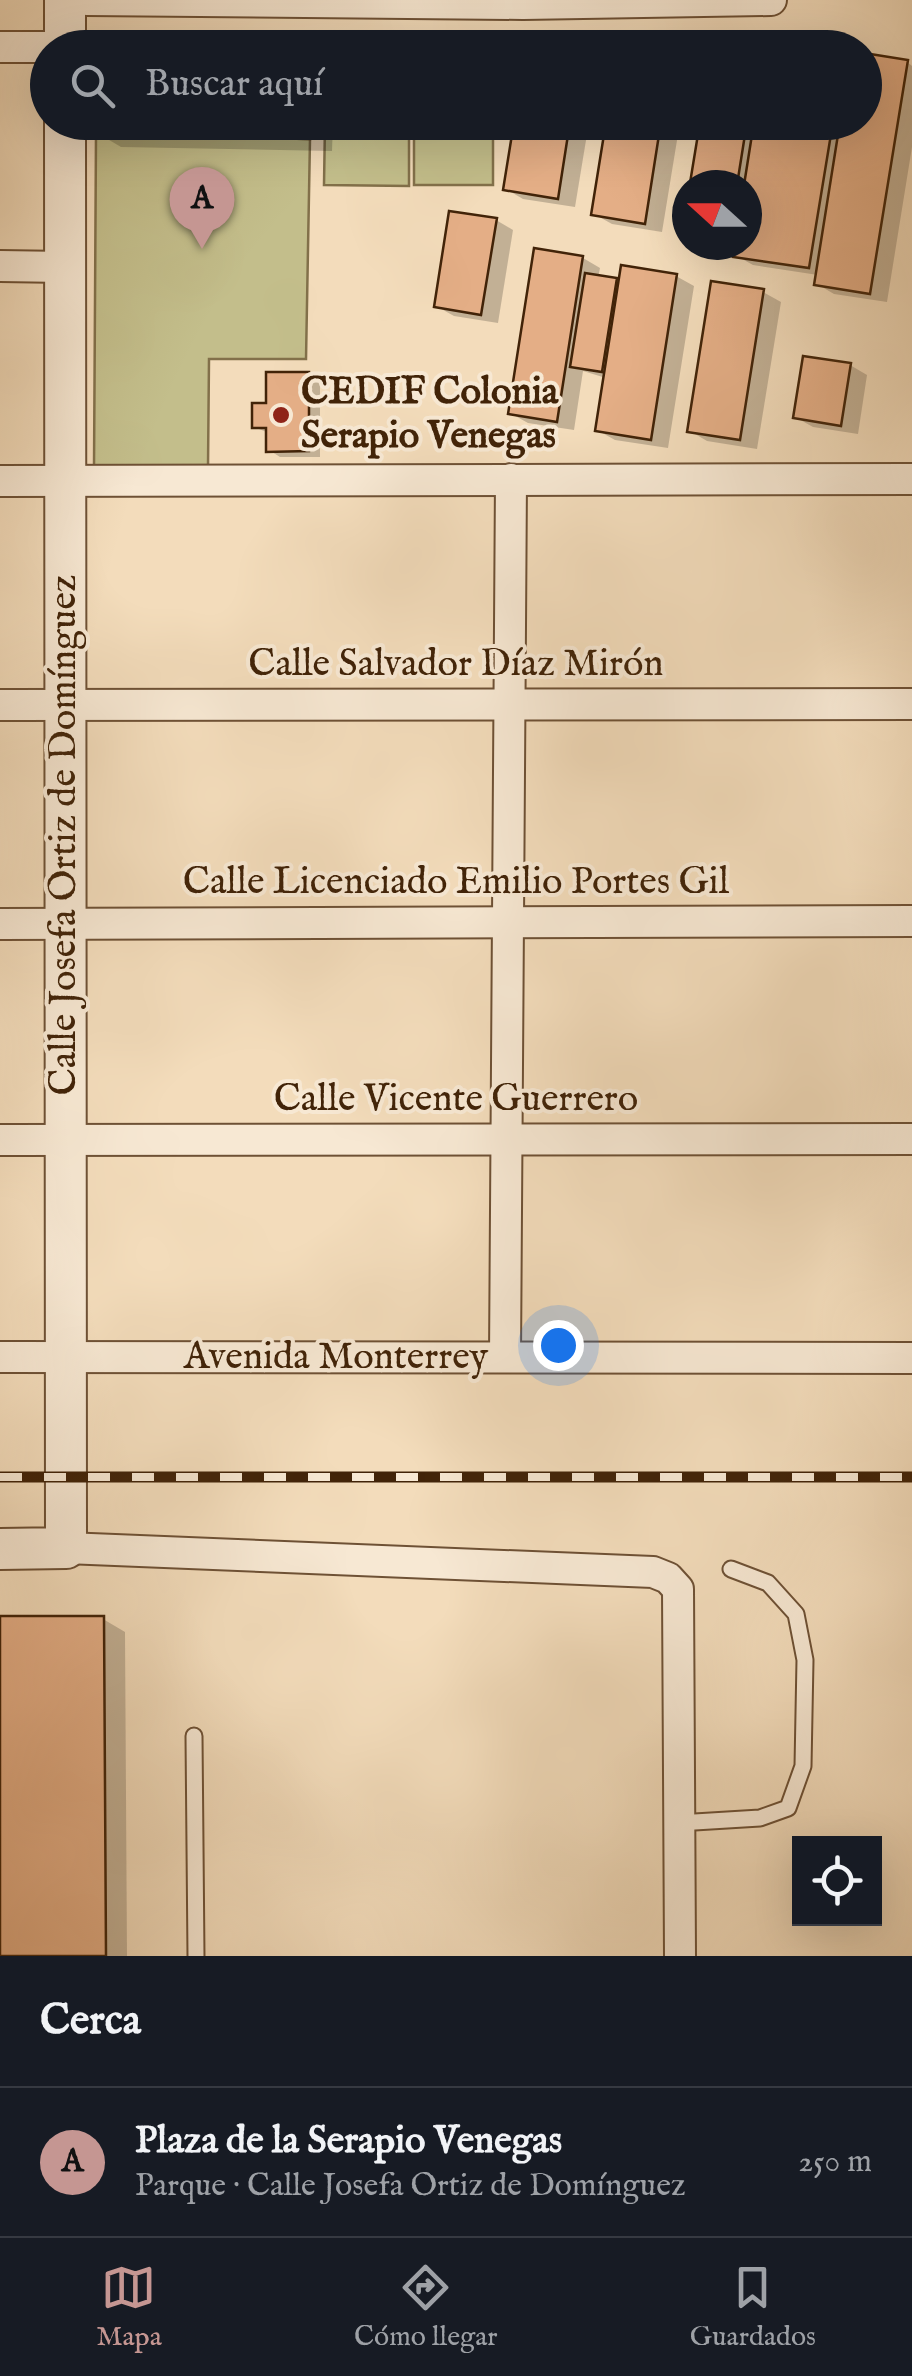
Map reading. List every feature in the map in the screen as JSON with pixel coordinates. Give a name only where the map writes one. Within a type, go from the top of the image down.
[{"type":"street","points":[[65,0],[65,30]]},
{"type":"street","points":[[87,0],[771,0]]},
{"type":"street","points":[[0,47],[30,47]]},
{"type":"street","name":"Calle Josefa Ortiz de Domínguez","points":[[65,140],[66,1548]]},
{"type":"street","points":[[0,266],[65,266]]},
{"type":"street","points":[[0,481],[912,479]]},
{"type":"street","points":[[505,1358],[510,480]]},
{"type":"street","name":"Calle Salvador Díaz Mirón","points":[[0,705],[912,704]]},
{"type":"street","name":"Calle Licenciado Emilio Portes Gil","points":[[0,924],[912,921]]},
{"type":"street","name":"Calle Vicente Guerrero","points":[[0,1140],[912,1139]]},
{"type":"street","name":"Avenida Monterrey","points":[[0,1357],[912,1358]]},
{"type":"street","points":[[0,1549],[66,1548],[652,1572],[668,1578],[678,1588],[680,1956]]},
{"type":"lane","points":[[678,1824],[760,1818],[788,1808],[803,1766],[805,1660],[796,1614],[768,1584],[731,1568]]},
{"type":"lane","points":[[194,1736],[196,1956]]},
{"type":"shaded area","points":[[96,140],[310,140],[306,359],[209,359],[208,468],[94,468]]},
{"type":"shaded area","points":[[325,140],[409,140],[409,186],[324,185]]},
{"type":"shaded area","points":[[414,140],[493,140],[493,185],[414,185]]},
{"type":"building","points":[[882,56],[908,60],[870,294],[814,285],[837,140],[882,140]]},
{"type":"building","points":[[511,140],[567,140],[558,199],[503,190]]},
{"type":"building","points":[[603,140],[658,140],[645,224],[591,215]]},
{"type":"building","points":[[697,140],[744,140],[739,170],[692,170]]},
{"type":"building","points":[[751,140],[830,140],[809,268],[754,260],[762,260],[762,170],[746,170]]},
{"type":"building","points":[[449,211],[497,218],[481,315],[434,307]]},
{"type":"building","points":[[534,248],[583,256],[557,422],[508,414]]},
{"type":"building","points":[[621,265],[677,274],[651,440],[595,431]]},
{"type":"building","points":[[585,273],[617,278],[602,372],[570,367]]},
{"type":"building","points":[[711,281],[764,289],[740,440],[687,432]]},
{"type":"building","points":[[803,356],[851,363],[841,426],[793,418]]},
{"type":"building","name":"CEDIF Colonia Serapio Venegas","points":[[266,372],[309,372],[309,451],[266,452],[266,428],[252,428],[252,403],[266,403]]},
{"type":"building","points":[[0,1616],[104,1616],[106,1956],[0,1956]]},
{"type":"railway","points":[[0,1477],[912,1477]]},
{"type":"place","name":"Plaza de la Serapio Venegas","points":[[202,249]]},
{"type":"place","name":"CEDIF Colonia Serapio Venegas","points":[[281,415]]}]
